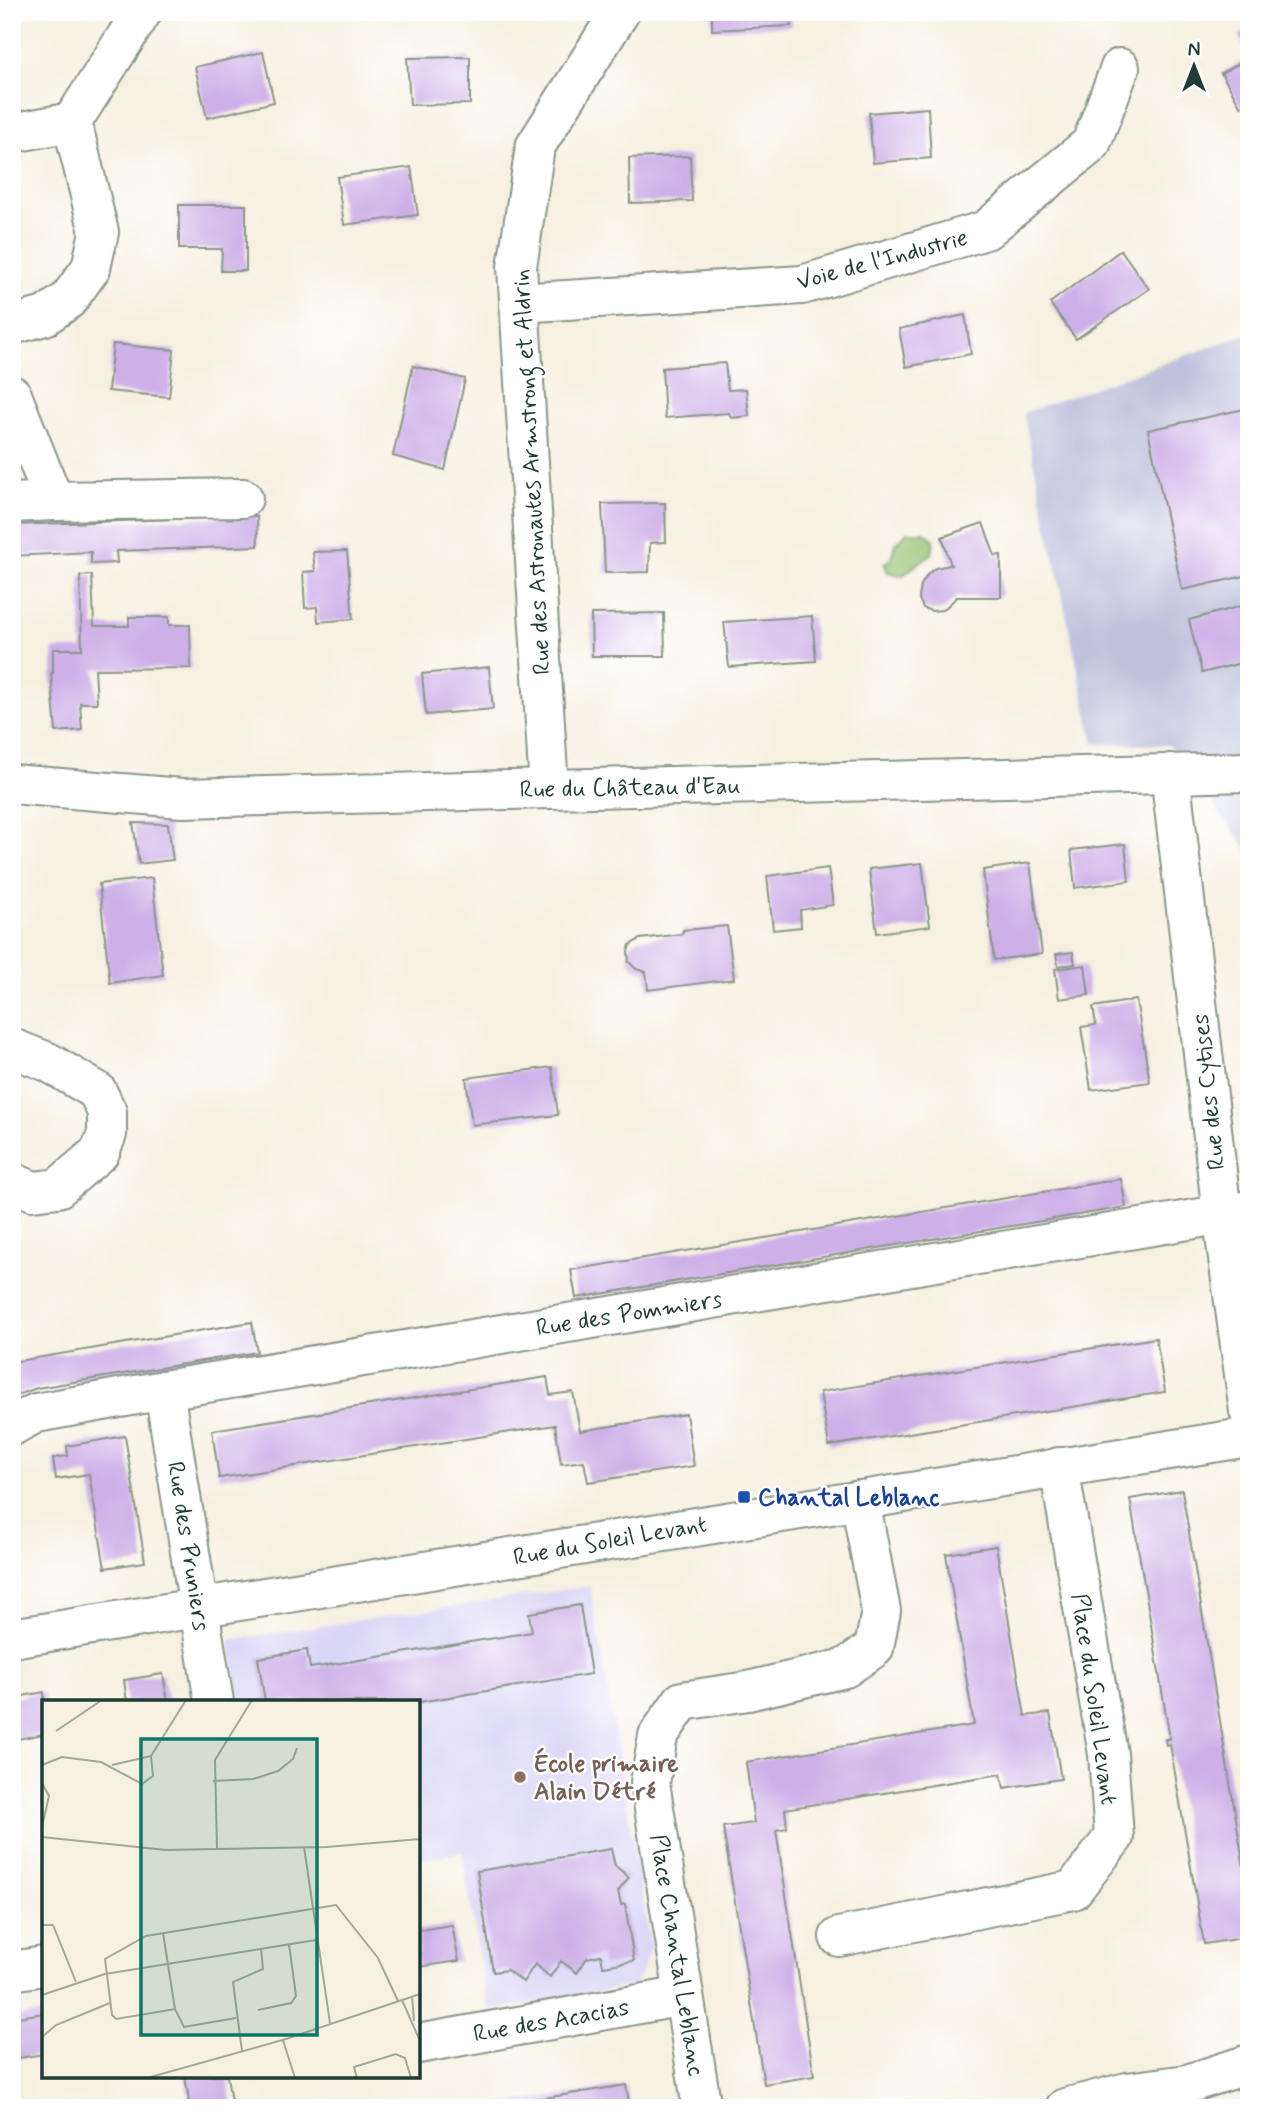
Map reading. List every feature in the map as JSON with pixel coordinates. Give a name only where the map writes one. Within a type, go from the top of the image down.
[{"type":"street","points":[[12,134],[72,122],[142,12]]},
{"type":"street","name":"Rue des Astronautes Armstrong et Aldrin","points":[[549,789],[516,267],[536,148],[620,12]]},
{"type":"street","name":"Voie de l'Industrie","points":[[519,303],[802,285],[986,230],[1091,144],[1121,68]]},
{"type":"street","points":[[12,325],[45,316],[68,300],[90,268],[99,232],[72,122]]},
{"type":"street","points":[[12,395],[54,501]]},
{"type":"street","points":[[12,503],[243,498]]},
{"type":"street","name":"Rue du Château d'Eau","points":[[12,785],[182,798],[1249,772]]},
{"type":"street","name":"Rue des Cytises","points":[[1170,773],[1235,1212],[1249,1411]]},
{"type":"street","points":[[12,1048],[48,1062],[97,1091],[107,1112],[107,1134],[100,1152],[58,1188],[33,1191],[12,1182]]},
{"type":"street","name":"Rue des Pommiers","points":[[12,1426],[36,1413],[164,1390],[1235,1212]]},
{"type":"street","name":"Rue des Pruniers","points":[[164,1390],[214,1700]]},
{"type":"street","name":"Rue du Soleil Levant","points":[[12,1637],[1249,1437]]},
{"type":"street","name":"Place du Soleil Levant","points":[[839,1937],[1073,1890],[1114,1837],[1108,1754],[1059,1467]]},
{"type":"street","name":"Place Chantal Leblanc","points":[[702,2108],[650,1783],[659,1736],[682,1701],[748,1691],[845,1668],[874,1648],[881,1611],[860,1500]]},
{"type":"street","points":[[12,1971],[42,1966]]},
{"type":"street","name":"Rue des Acacias","points":[[420,2044],[684,1996]]},
{"type":"street","points":[[1141,2108],[1187,2084],[1249,2064]]},
{"type":"street","points":[[1066,2108],[1127,2092],[1187,2084]]},
{"type":"shaded area","points":[[1249,333],[1249,852],[1169,745],[1094,744],[1023,413]]},
{"type":"shaded area","name":"École primaire Alain Détré","points":[[590,1586],[651,1948],[635,1985],[488,2011],[462,1852],[420,1860],[420,1700],[239,1700],[229,1640]]},
{"type":"green space","points":[[907,532],[924,532],[934,540],[932,553],[902,576],[888,572],[884,563],[890,560],[895,545]]},
{"type":"building","points":[[712,12],[791,12],[791,26],[712,30]]},
{"type":"building","points":[[1249,29],[1249,55],[1238,35]]},
{"type":"building","points":[[263,52],[274,102],[207,118],[195,67]]},
{"type":"building","points":[[470,57],[470,104],[410,105],[407,58]]},
{"type":"building","points":[[1249,58],[1249,103],[1241,107],[1221,73]]},
{"type":"building","points":[[928,108],[931,158],[873,163],[869,113]]},
{"type":"building","points":[[690,156],[692,201],[630,203],[629,158]]},
{"type":"building","points":[[411,167],[418,215],[344,225],[337,177]]},
{"type":"building","points":[[179,205],[246,205],[246,271],[221,271],[222,249],[179,249]]},
{"type":"building","points":[[1121,250],[1149,289],[1076,339],[1050,303]]},
{"type":"building","points":[[965,315],[971,354],[906,367],[899,329]]},
{"type":"building","points":[[113,344],[174,350],[169,397],[108,391]]},
{"type":"building","points":[[725,363],[728,390],[746,389],[749,416],[731,418],[729,413],[665,418],[662,368]]},
{"type":"building","points":[[413,366],[465,379],[445,470],[393,456]]},
{"type":"building","points":[[1249,408],[1249,575],[1182,590],[1148,430]]},
{"type":"building","points":[[665,503],[666,542],[650,543],[649,572],[605,573],[602,504]]},
{"type":"building","points":[[257,516],[258,546],[116,551],[117,563],[91,564],[91,552],[12,556],[12,525]]},
{"type":"building","points":[[983,523],[995,556],[1001,555],[1001,597],[957,597],[943,610],[923,608],[919,599],[921,585],[928,574],[935,568],[951,565],[942,537]]},
{"type":"building","points":[[347,551],[353,619],[318,622],[317,607],[305,608],[303,572],[315,571],[313,552]]},
{"type":"building","points":[[92,575],[94,626],[129,626],[129,617],[169,617],[169,625],[190,625],[191,668],[95,669],[97,703],[80,703],[82,730],[56,732],[51,673],[53,649],[82,649],[80,576]]},
{"type":"building","points":[[1249,604],[1249,661],[1202,673],[1189,620]]},
{"type":"building","points":[[664,613],[665,656],[592,656],[591,614]]},
{"type":"building","points":[[812,616],[816,661],[729,667],[724,622]]},
{"type":"building","points":[[489,667],[493,709],[426,715],[422,674]]},
{"type":"building","points":[[133,823],[168,824],[173,860],[139,864]]},
{"type":"building","points":[[1125,844],[1129,881],[1075,888],[1071,850]]},
{"type":"building","points":[[922,863],[930,926],[877,933],[869,869]]},
{"type":"building","points":[[1030,863],[1042,954],[994,960],[983,870]]},
{"type":"building","points":[[828,868],[833,905],[800,910],[801,927],[773,930],[767,876]]},
{"type":"building","points":[[152,878],[163,975],[110,983],[99,884]]},
{"type":"building","points":[[727,926],[734,979],[648,990],[646,972],[636,969],[629,962],[630,945],[640,939],[682,934],[683,930]]},
{"type":"building","points":[[1073,952],[1075,964],[1058,966],[1056,954]]},
{"type":"building","points":[[1085,965],[1089,995],[1059,999],[1055,969]]},
{"type":"building","points":[[1136,1000],[1150,1082],[1091,1090],[1081,1027],[1096,1025],[1093,1007]]},
{"type":"building","points":[[552,1067],[558,1115],[472,1125],[466,1078]]},
{"type":"building","points":[[1121,1179],[1126,1207],[576,1298],[571,1270]]},
{"type":"building","points":[[252,1322],[257,1352],[37,1388],[12,1397],[12,1362]]},
{"type":"building","points":[[1156,1338],[1165,1392],[829,1446],[820,1392]]},
{"type":"building","points":[[547,1377],[550,1395],[573,1392],[580,1431],[686,1414],[694,1466],[588,1482],[584,1461],[561,1464],[555,1425],[219,1478],[212,1430]]},
{"type":"building","points":[[125,1436],[145,1562],[105,1568],[89,1474],[56,1479],[53,1458],[68,1456],[67,1446]]},
{"type":"building","points":[[1182,1490],[1249,1898],[1249,1937],[1204,1944],[1170,1744],[1166,1745],[1165,1739],[1170,1739],[1130,1499]]},
{"type":"building","points":[[12,1510],[17,1529],[12,1530]]},
{"type":"building","points":[[996,1546],[1025,1716],[1050,1713],[1061,1779],[1004,1788],[1001,1774],[785,1809],[787,1828],[776,1830],[814,2076],[764,2084],[723,1827],[754,1823],[746,1762],[974,1725],[946,1554]]},
{"type":"building","points":[[580,1605],[591,1674],[420,1702],[265,1700],[258,1658],[307,1650],[310,1668],[532,1632],[529,1613]]},
{"type":"building","points":[[163,1674],[168,1700],[127,1700],[124,1680]]},
{"type":"building","points":[[44,1692],[42,1734],[12,1740],[12,1698]]},
{"type":"building","points":[[611,1849],[615,1866],[629,1877],[618,1892],[621,1905],[625,1904],[634,1961],[603,1966],[601,1955],[587,1958],[577,1973],[561,1961],[550,1977],[535,1964],[523,1982],[507,1970],[493,1972],[477,1871]]},
{"type":"building","points":[[452,1925],[459,1961],[420,1967],[420,1930]]},
{"type":"building","points":[[42,2013],[42,2054],[12,2059],[12,2018]]},
{"type":"building","points":[[185,2078],[227,2078],[232,2108],[190,2108]]},
{"type":"building","points":[[626,2085],[630,2108],[496,2108],[496,2106]]},
{"type":"place","name":"Chantal Leblanc","points":[[744,1497]]},
{"type":"place","name":"École primaire Alain Détré","points":[[520,1777]]}]
